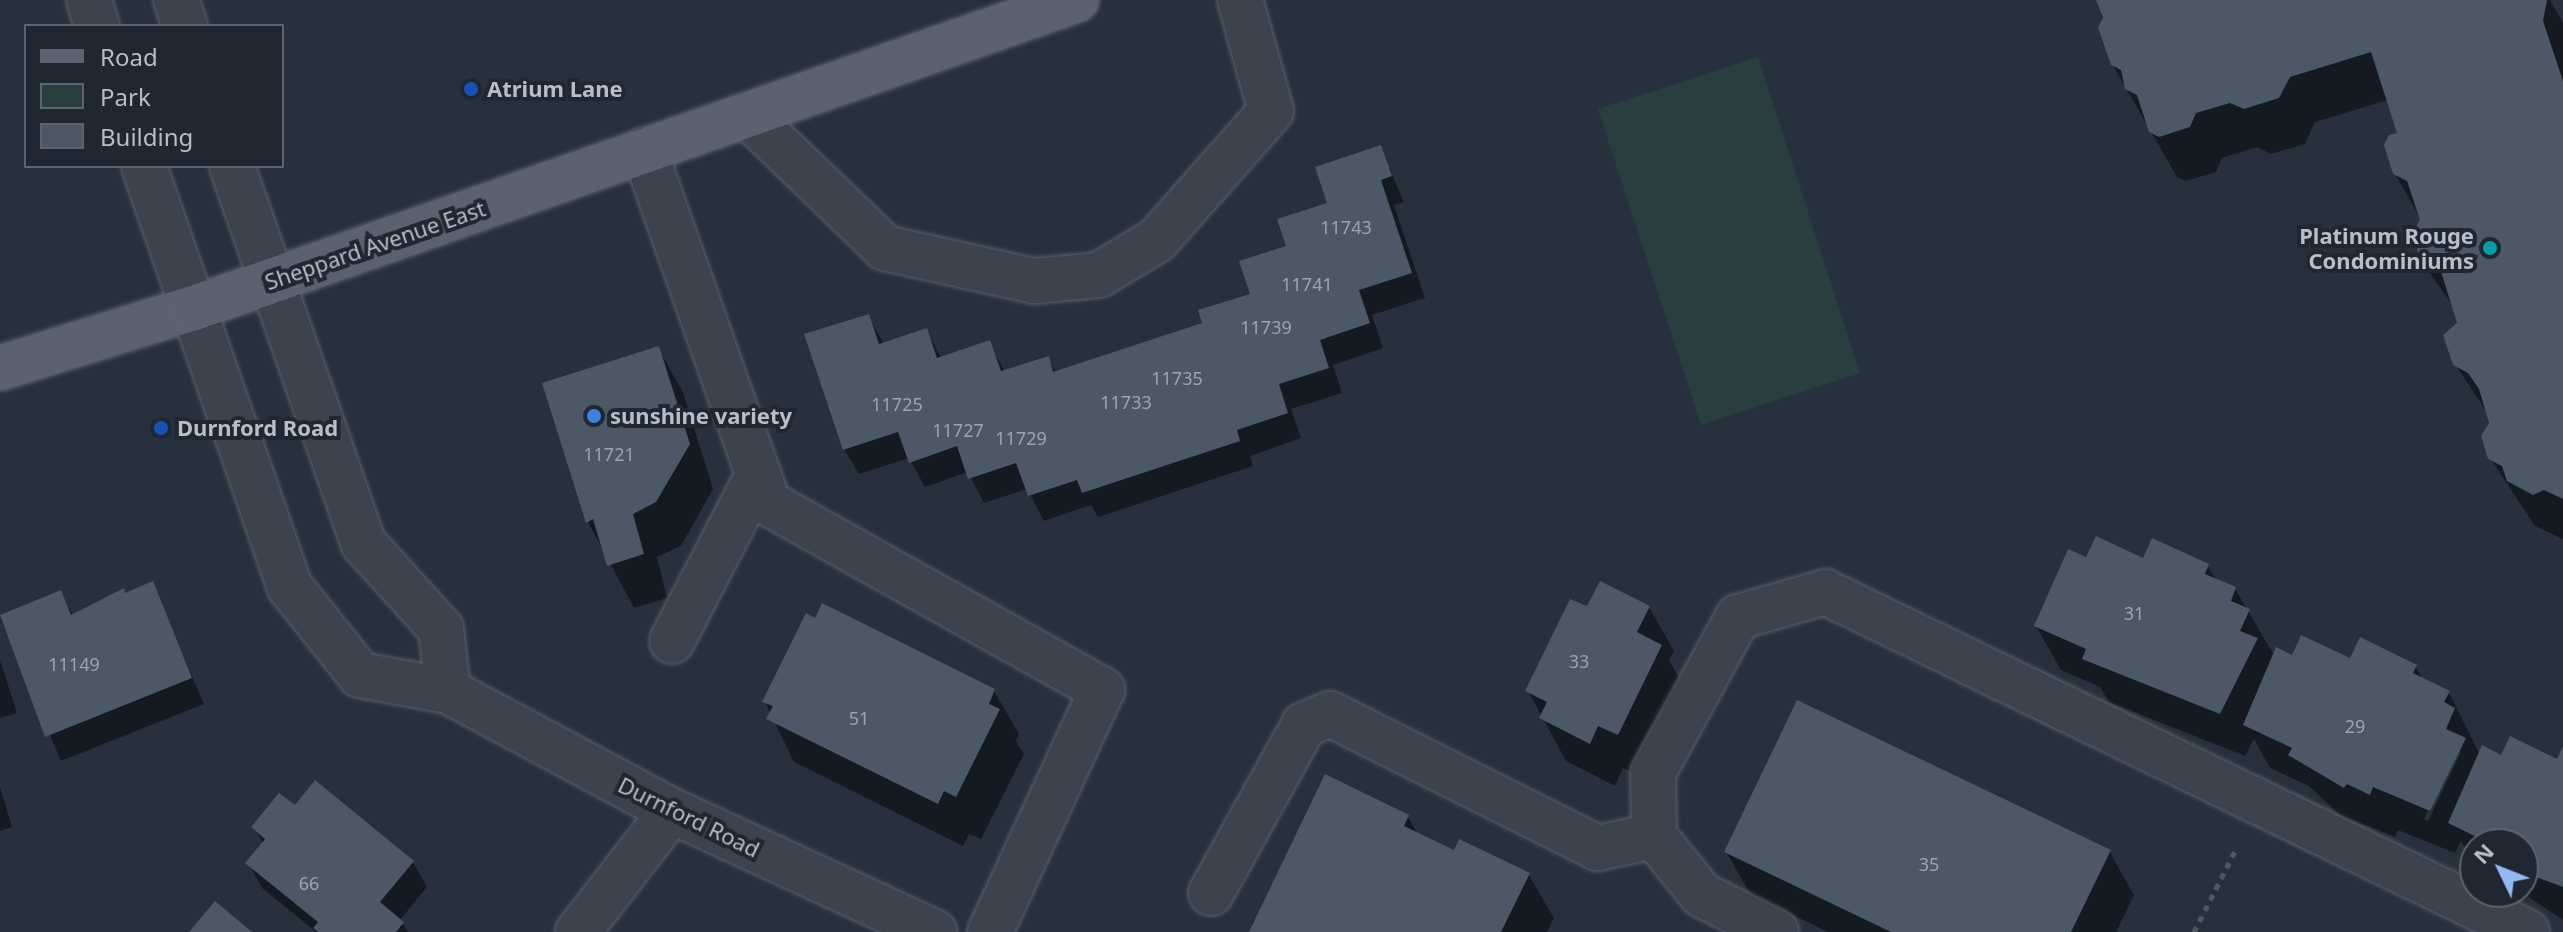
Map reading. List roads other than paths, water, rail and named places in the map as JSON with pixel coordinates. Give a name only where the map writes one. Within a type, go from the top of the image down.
[{"type":"main road","name":"Sheppard Avenue East","points":[[0,368],[191,309],[1077,0]]},
{"type":"street","points":[[89,0],[96,24]]},
{"type":"street","points":[[176,0],[184,24]]},
{"type":"street","points":[[747,115],[885,248],[1034,281],[1099,275],[1157,240],[1271,111],[1240,0]]},
{"type":"street","points":[[644,150],[768,503],[1102,690],[990,932]]},
{"type":"street","points":[[145,168],[191,309]]},
{"type":"street","points":[[233,168],[364,544],[441,629],[448,691]]},
{"type":"street","name":"Durnford Road","points":[[191,309],[290,587],[360,675],[448,691],[672,811],[934,932]]},
{"type":"street","points":[[672,641],[758,475]]},
{"type":"street","points":[[1776,932],[1702,895],[1654,836],[1653,773],[1738,617],[1825,592],[2527,932]]},
{"type":"street","points":[[1211,893],[1304,725],[1330,714],[1598,848],[1654,836]]},
{"type":"street","points":[[578,932],[672,811]]},
{"type":"place","name":"Atrium Lane","points":[[471,89]]},
{"type":"place","name":"Platinum Rouge Condominiums","points":[[2490,248]]},
{"type":"place","name":"sunshine variety","points":[[594,416]]},
{"type":"place","name":"Durnford Road","points":[[161,428]]}]
